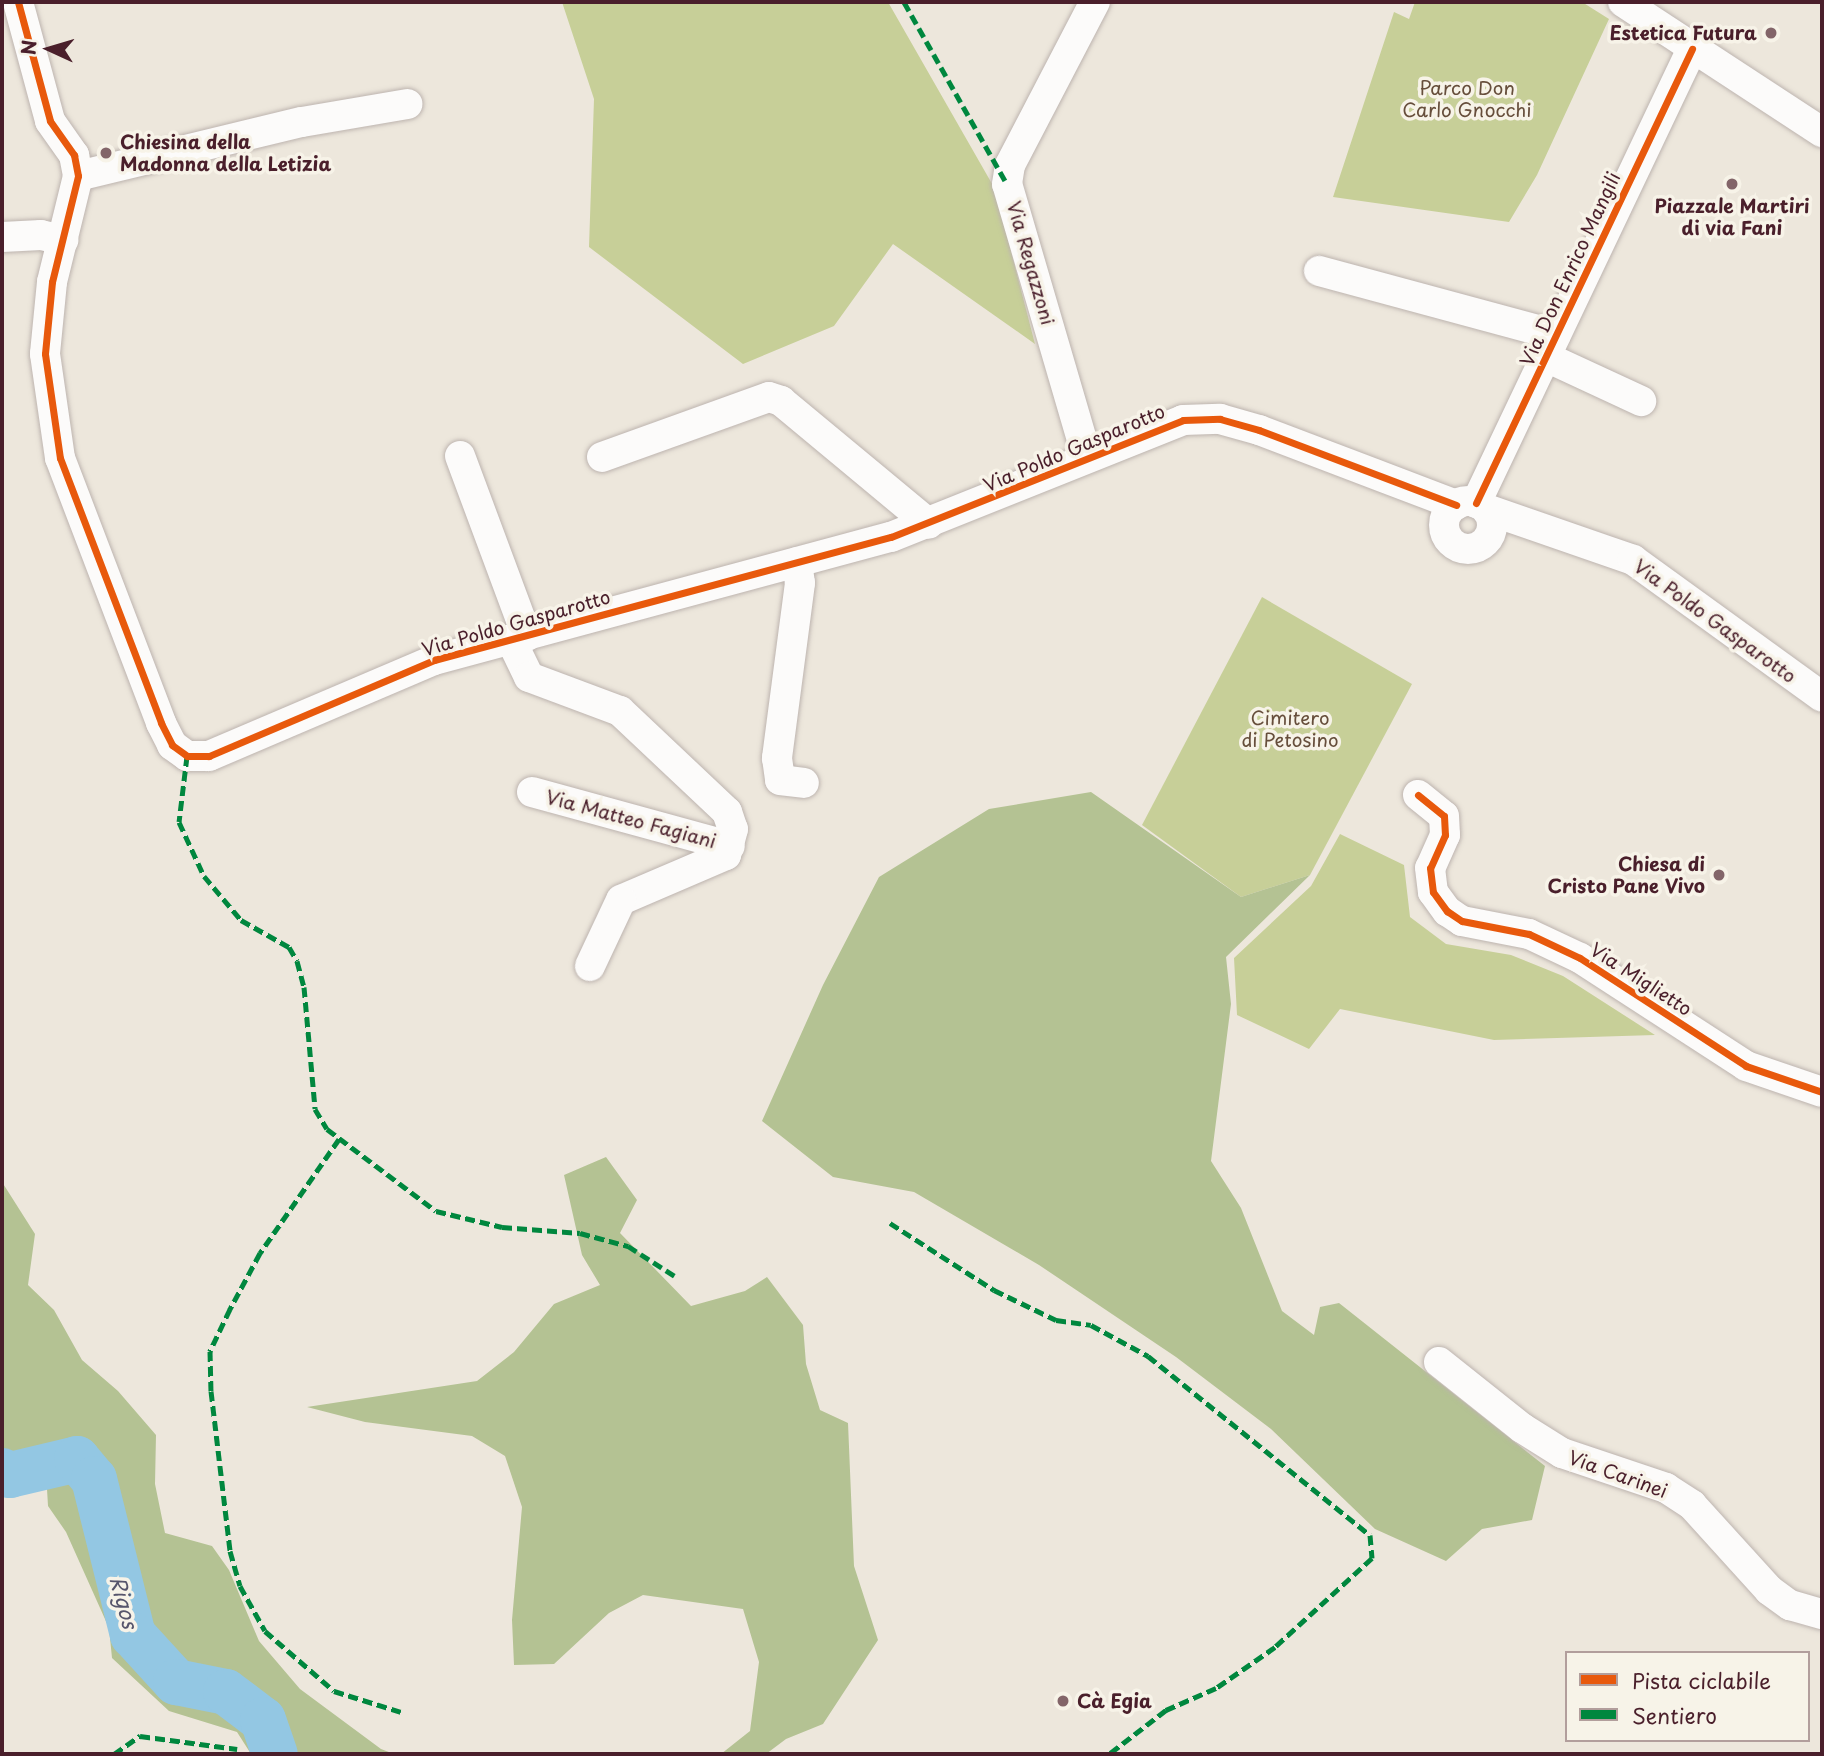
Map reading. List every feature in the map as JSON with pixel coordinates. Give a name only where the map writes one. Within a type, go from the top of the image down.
[{"type":"street","points":[[18,2],[50,121],[74,155],[78,176],[302,122],[407,103]]},
{"type":"street","name":"Via Regazzoni","points":[[1087,457],[1007,184],[1010,165],[1095,2]]},
{"type":"street","points":[[1623,2],[1822,132]]},
{"type":"street","name":"Via Don Enrico Mangili","points":[[1473,506],[1692,49]]},
{"type":"street","name":"Via Poldo Gasparotto","points":[[78,176],[52,282],[45,354],[60,458],[172,745],[187,756],[209,755],[434,660],[929,524],[1087,457],[1183,420],[1201,417],[1259,430],[1383,479],[1633,560],[1785,673],[1822,696]]},
{"type":"street","points":[[2,237],[41,235],[63,240]]},
{"type":"street","name":"Via Don Enrico Mangili","points":[[1319,271],[1551,346],[1641,401]]},
{"type":"street","points":[[602,457],[769,397],[781,401],[929,524]]},
{"type":"street","name":"Via Matteo Fagiani","points":[[460,456],[529,677],[597,701],[629,719],[727,812],[733,829],[730,846],[717,861],[621,900],[590,966]]},
{"type":"street","name":"Via Poldo Gasparotto","points":[[1383,479],[1445,532]]},
{"type":"street","points":[[1473,506],[1491,531],[1476,548],[1461,548],[1445,532],[1446,516],[1473,506]]},
{"type":"street","points":[[797,562],[800,583],[777,758],[780,780],[804,783]]},
{"type":"street","name":"Via Matteo Fagiani","points":[[532,792],[730,846]]},
{"type":"street","name":"Via Miglietto","points":[[1418,795],[1444,816],[1445,835],[1430,869],[1433,892],[1447,911],[1462,921],[1529,934],[1570,954],[1746,1066],[1822,1092]]},
{"type":"street","name":"Via Carinei","points":[[1439,1362],[1562,1453],[1666,1488],[1692,1505],[1769,1590],[1790,1605],[1822,1614]]},
{"type":"green space","points":[[562,2],[888,2],[995,189],[1035,344],[893,244],[834,326],[743,364],[589,247],[594,99]]},
{"type":"green space","name":"Parco Don Carlo Gnocchi","points":[[1415,2],[1582,2],[1609,19],[1537,175],[1509,222],[1333,197],[1394,12],[1409,19]]},
{"type":"green space","name":"Cimitero di Petosino","points":[[1262,597],[1412,684],[1310,875],[1241,897],[1142,825]]},
{"type":"green space","points":[[1091,792],[1241,897],[1310,875],[1226,957],[1231,1004],[1211,1161],[1241,1208],[1282,1311],[1314,1335],[1320,1307],[1339,1303],[1545,1466],[1532,1520],[1482,1529],[1446,1561],[1375,1529],[1271,1429],[1176,1357],[1039,1265],[914,1192],[833,1177],[762,1121],[823,985],[879,877],[989,809]]},
{"type":"green space","points":[[1340,834],[1404,865],[1410,917],[1446,944],[1511,955],[1563,976],[1655,1035],[1494,1040],[1340,1009],[1309,1049],[1237,1015],[1234,958],[1311,886]]},
{"type":"green space","points":[[606,1157],[637,1200],[620,1233],[691,1306],[745,1291],[767,1277],[803,1325],[806,1364],[820,1410],[848,1423],[854,1566],[878,1640],[823,1724],[786,1739],[766,1754],[721,1754],[750,1731],[759,1662],[743,1609],[643,1595],[609,1613],[554,1664],[514,1665],[512,1620],[522,1507],[505,1456],[472,1436],[365,1422],[307,1407],[477,1381],[514,1352],[554,1304],[600,1285],[582,1255],[564,1175]]},
{"type":"green space","points":[[2,1182],[35,1234],[28,1285],[54,1310],[82,1360],[118,1391],[156,1435],[155,1484],[165,1533],[212,1546],[229,1570],[259,1641],[300,1689],[381,1749],[394,1754],[251,1754],[237,1732],[169,1711],[112,1658],[109,1628],[66,1532],[48,1506],[47,1489],[28,1490],[14,1483],[2,1486]]},
{"type":"waterway","name":"Rigos","points":[[2,1471],[10,1475],[77,1459],[94,1479],[133,1635],[176,1682],[226,1692],[263,1720],[275,1754]]},
{"type":"marked path","points":[[904,2],[1007,184]]},
{"type":"marked path","points":[[187,756],[179,822],[204,876],[241,920],[289,947],[297,961],[304,987],[315,1109],[327,1129],[436,1211],[502,1227],[580,1233],[628,1246],[678,1278]]},
{"type":"marked path","points":[[339,1139],[260,1253],[230,1309],[210,1351],[211,1391],[230,1551],[240,1586],[265,1631],[334,1691],[401,1712]]},
{"type":"marked path","points":[[890,1223],[994,1290],[1056,1320],[1091,1325],[1148,1356],[1370,1535],[1372,1558],[1275,1647],[1216,1688],[1166,1710],[1109,1754]]},
{"type":"marked path","points":[[114,1754],[140,1736],[237,1749]]},
{"type":"cycle path","points":[[18,2],[50,121],[74,155],[78,176],[52,282],[45,354],[60,458],[161,723],[172,745],[187,756],[209,756],[434,660],[891,537],[1183,420],[1220,419],[1259,430],[1456,505]]},
{"type":"cycle path","points":[[1476,503],[1692,49]]},
{"type":"cycle path","points":[[1418,795],[1444,816],[1445,835],[1430,868],[1433,892],[1447,911],[1462,921],[1529,934],[1580,958],[1746,1066],[1822,1092]]},
{"type":"place","name":"Estetica Futura","points":[[1771,33]]},
{"type":"place","name":"Chiesina della Madonna della Letizia","points":[[106,153]]},
{"type":"place","name":"Piazzale Martiri di via Fani","points":[[1732,184]]},
{"type":"place","name":"Chiesa di Cristo Pane Vivo","points":[[1719,875]]},
{"type":"place","name":"Cà Egia","points":[[1063,1701]]}]
